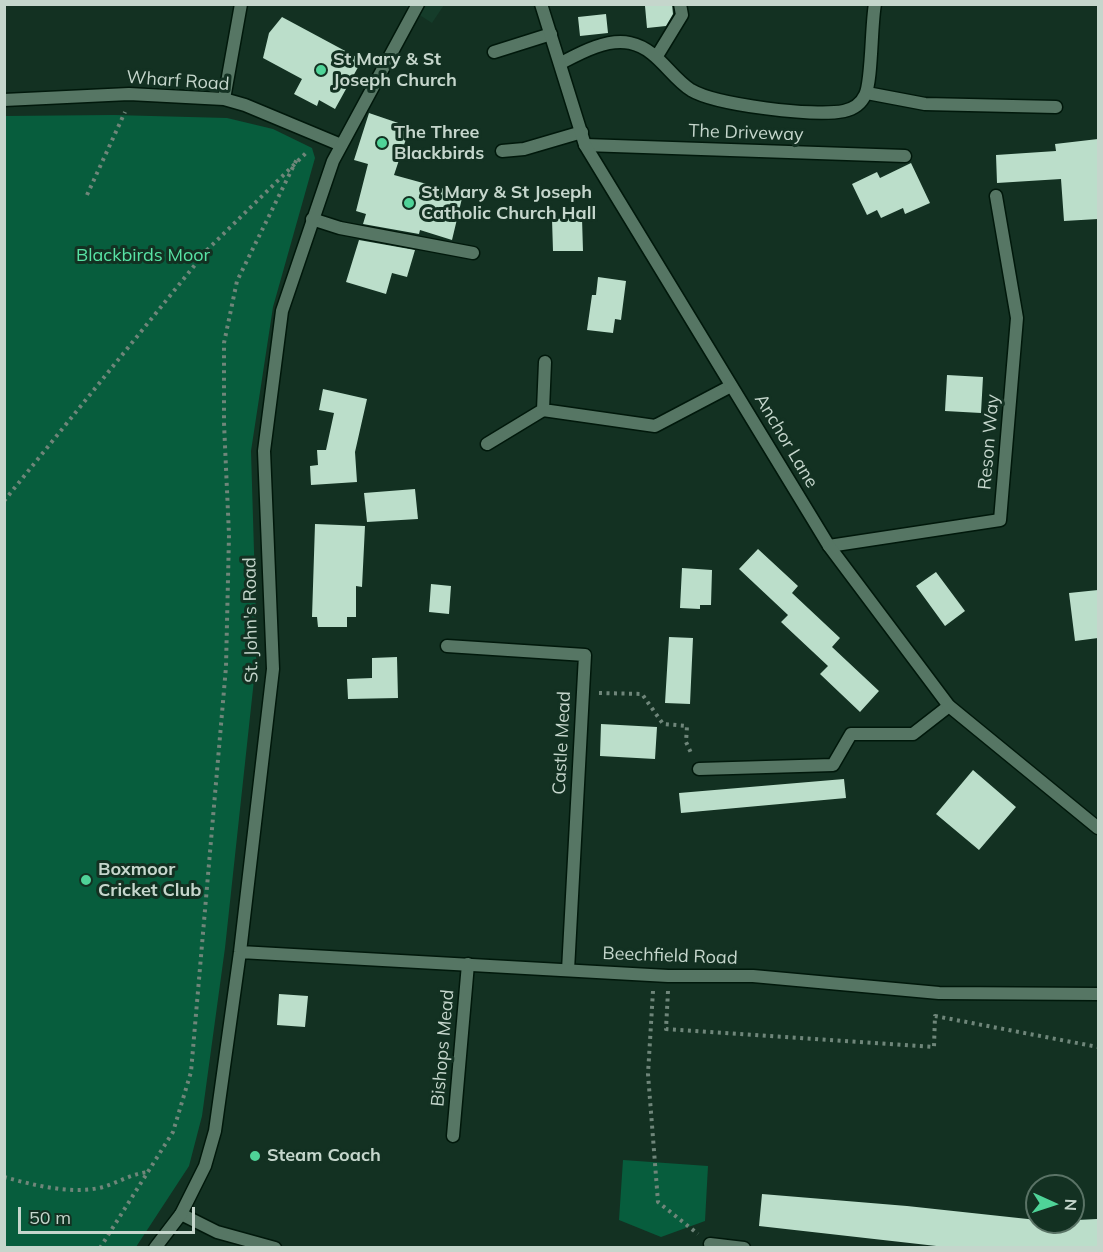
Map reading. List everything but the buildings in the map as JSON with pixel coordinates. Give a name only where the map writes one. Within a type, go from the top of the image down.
[{"type":"street","points":[[224,99],[241,4]]},
{"type":"street","name":"St. John's Road","points":[[155,1248],[181,1214],[205,1166],[215,1131],[240,952],[273,669],[264,452],[282,310],[312,219],[341,145],[418,4]]},
{"type":"street","name":"Anchor Lane","points":[[541,4],[585,146],[829,546],[949,706],[1098,828]]},
{"type":"street","points":[[657,56],[682,15],[680,4]]},
{"type":"street","points":[[561,63],[591,47],[629,43],[657,56],[691,90],[734,104],[825,112],[846,111],[860,104],[867,93],[871,26],[876,4]]},
{"type":"street","points":[[494,52],[551,34]]},
{"type":"street","points":[[867,93],[925,104],[1056,107]]},
{"type":"street","name":"Wharf Road","points":[[4,100],[129,94],[224,99],[245,105],[341,145]]},
{"type":"street","points":[[502,151],[524,149],[582,132]]},
{"type":"street","name":"The Driveway","points":[[585,146],[905,156]]},
{"type":"street","name":"Reson Way","points":[[829,546],[1000,520],[1017,318],[996,196]]},
{"type":"street","points":[[312,219],[340,228],[473,253]]},
{"type":"street","points":[[543,410],[545,362]]},
{"type":"street","points":[[487,444],[543,410],[655,426],[732,386]]},
{"type":"street","name":"Castle Mead","points":[[447,646],[585,655],[568,970]]},
{"type":"street","points":[[699,769],[833,765],[851,734],[914,734],[949,706]]},
{"type":"street","name":"Beechfield Road","points":[[240,952],[668,976],[753,976],[939,993],[1098,994]]},
{"type":"street","name":"Bishops Mead","points":[[453,1136],[468,964]]},
{"type":"street","points":[[181,1214],[217,1232],[275,1248]]},
{"type":"street","points":[[710,1244],[744,1248]]},
{"type":"path","points":[[87,195],[123,120],[129,94]]},
{"type":"path","points":[[4,501],[207,250],[297,159],[312,148]]},
{"type":"path","points":[[100,1248],[173,1132],[191,1072],[226,667],[229,534],[224,423],[224,343],[237,281],[297,159]]},
{"type":"path","points":[[583,692],[642,694],[663,724],[687,726],[686,742],[699,769]]},
{"type":"path","points":[[653,975],[648,1074],[658,1202],[710,1244]]},
{"type":"path","points":[[668,976],[666,1029],[934,1047],[935,1016],[1098,1047]]},
{"type":"path","points":[[4,1177],[65,1189],[99,1188],[135,1173],[149,1172]]},
{"type":"shaded area","points":[[404,5],[444,5],[432,23]]},
{"type":"green space","name":"Blackbirds Moor","points":[[114,115],[227,118],[273,129],[312,148],[315,158],[273,307],[251,451],[257,652],[225,948],[202,1116],[189,1166],[136,1247],[5,1247],[5,116]]},
{"type":"green space","points":[[623,1160],[708,1166],[705,1221],[661,1237],[619,1220]]},
{"type":"place","name":"St Mary & St Joseph Church","points":[[321,70]]},
{"type":"place","name":"The Three Blackbirds","points":[[382,143]]},
{"type":"place","name":"St Mary & St Joseph Catholic Church Hall","points":[[409,203]]},
{"type":"place","name":"Boxmoor Cricket Club","points":[[86,880]]},
{"type":"place","name":"Steam Coach","points":[[255,1156]]}]
